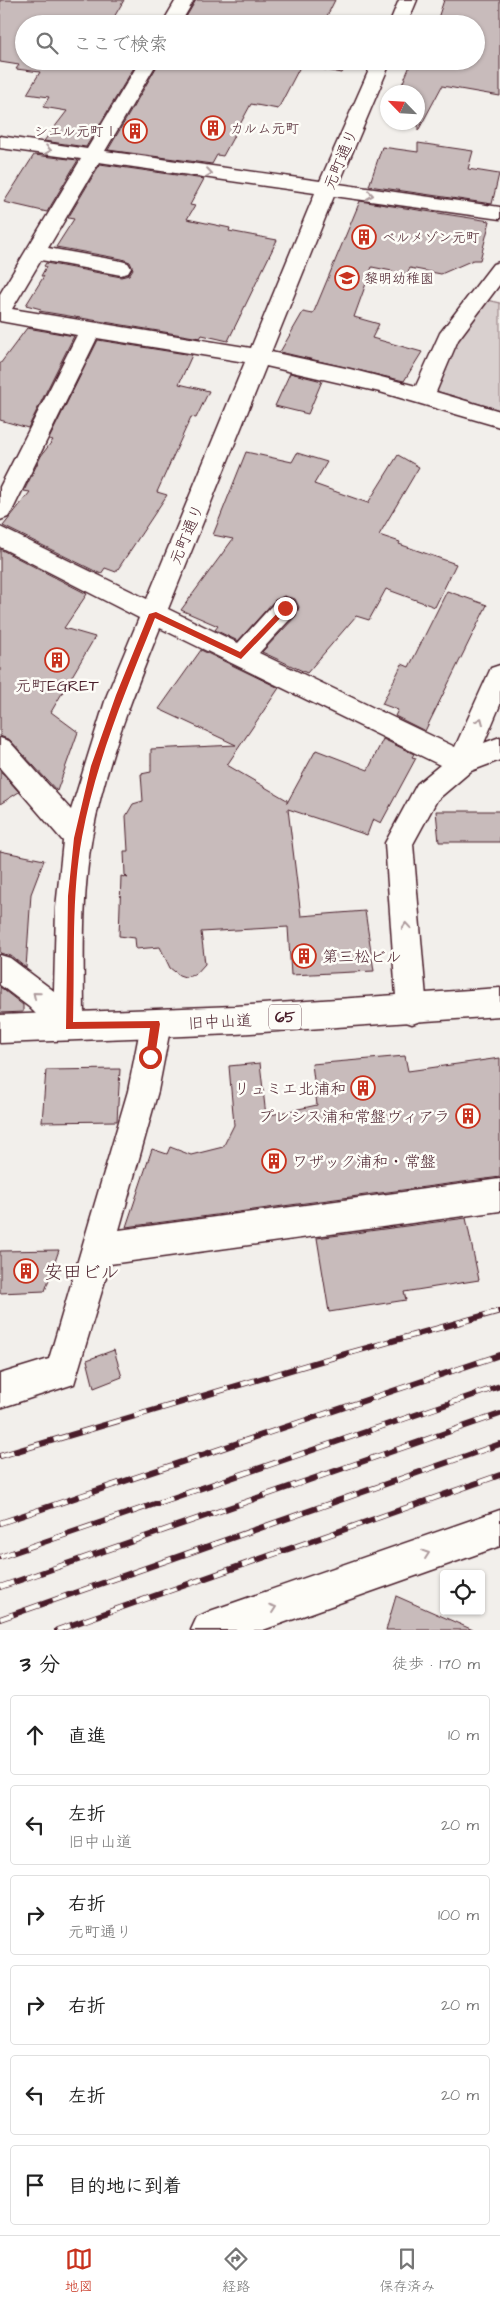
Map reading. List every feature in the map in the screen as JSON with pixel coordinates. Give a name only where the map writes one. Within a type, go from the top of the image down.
[{"type":"street","points":[[176,15],[185,0]]},
{"type":"street","points":[[402,15],[408,0]]},
{"type":"street","points":[[144,70],[36,252],[2,304],[90,331],[259,357],[423,394],[500,419]]},
{"type":"street","name":"元町通り","points":[[69,1026],[72,896],[78,838],[95,766],[120,695],[327,189],[378,70]]},
{"type":"street","points":[[0,142],[500,213]]},
{"type":"street","points":[[36,252],[121,268]]},
{"type":"street","points":[[423,394],[448,338],[491,296],[500,269]]},
{"type":"street","points":[[0,511],[90,331]]},
{"type":"street","points":[[0,536],[153,614],[462,763]]},
{"type":"street","points":[[241,656],[285,608]]},
{"type":"street","points":[[462,763],[500,675]]},
{"type":"street","points":[[412,1010],[399,843],[427,792],[462,763],[500,748]]},
{"type":"street","points":[[0,749],[78,838]]},
{"type":"street","points":[[0,968],[40,997],[69,1026]]},
{"type":"street","name":"旧中山道","points":[[0,1029],[156,1024],[412,1010],[500,1002]]},
{"type":"street","points":[[0,1391],[62,1372],[143,1091],[156,1024]]},
{"type":"street","points":[[99,1249],[500,1195]]},
{"type":"street","points":[[210,1630],[500,1528]]},
{"type":"shaded area","points":[[487,300],[500,303],[500,410],[433,390],[456,339]]},
{"type":"building","points":[[0,0],[124,0],[115,15],[15,15],[15,64],[0,62]]},
{"type":"building","points":[[196,0],[335,0],[328,15],[187,15]]},
{"type":"building","points":[[444,0],[500,0],[500,96],[442,86],[425,118],[425,85],[402,85],[408,70],[485,70],[485,15],[439,15]]},
{"type":"building","points":[[24,70],[133,70],[86,147],[44,141],[67,111],[43,107],[49,97],[27,94],[40,72]]},
{"type":"building","points":[[155,70],[298,70],[278,109],[251,104],[223,156],[217,155],[212,164],[108,150]]},
{"type":"building","points":[[326,70],[344,70],[342,73]]},
{"type":"building","points":[[418,143],[473,151],[468,169],[499,174],[492,204],[369,186],[382,147],[418,152]]},
{"type":"building","points":[[34,155],[78,160],[47,212],[4,202]]},
{"type":"building","points":[[100,164],[204,179],[190,205],[195,206],[187,219],[230,228],[229,231],[277,240],[228,341],[202,335],[200,338],[39,311],[41,309],[26,305],[44,276],[41,276],[46,263],[121,277],[129,275],[133,269],[130,262],[122,259],[56,247],[74,219],[68,218]]},
{"type":"building","points":[[360,201],[490,221],[480,260],[473,260],[441,274],[410,268],[407,274],[372,267],[354,317],[379,324],[372,338],[422,352],[404,381],[280,352],[303,312],[313,314]]},
{"type":"building","points":[[27,328],[74,336],[28,428],[0,420],[0,364]]},
{"type":"building","points":[[98,340],[192,355],[179,384],[209,391],[196,418],[191,417],[157,492],[167,495],[116,572],[105,568],[101,574],[3,526],[30,492],[24,491],[41,456],[53,440],[49,439]]},
{"type":"building","points":[[290,373],[322,381],[308,414],[275,406]]},
{"type":"building","points":[[246,452],[292,462],[297,453],[327,462],[314,484],[368,503],[398,455],[419,467],[379,535],[456,564],[435,607],[386,589],[369,620],[356,616],[307,673],[262,652],[296,616],[299,607],[295,599],[284,596],[275,600],[238,641],[215,630],[218,626],[181,610],[233,539],[213,535]]},
{"type":"building","points":[[0,549],[87,594],[64,628],[95,637],[51,712],[78,732],[57,791],[10,740],[0,736]]},
{"type":"building","points":[[447,591],[487,605],[425,731],[395,716],[398,710],[382,704],[402,664],[409,667]]},
{"type":"building","points":[[201,650],[279,688],[227,765],[287,800],[287,803],[316,750],[368,770],[383,739],[414,754],[412,757],[416,758],[381,823],[373,819],[367,835],[288,809],[301,916],[365,911],[374,971],[291,975],[288,927],[201,932],[205,964],[195,975],[185,977],[170,968],[160,947],[136,949],[135,938],[119,936],[121,876],[128,878],[125,875],[124,851],[128,851],[126,816],[133,804],[143,801],[141,774],[151,772],[151,749],[236,745],[159,709]]},
{"type":"building","points":[[0,771],[19,792],[0,804]]},
{"type":"building","points":[[436,811],[500,811],[500,842],[439,842]]},
{"type":"building","points":[[0,851],[44,860],[31,894],[26,968],[11,956],[0,953]]},
{"type":"building","points":[[0,987],[23,1005],[23,1012],[0,1013]]},
{"type":"building","points":[[405,1056],[408,1071],[500,1058],[500,1177],[126,1227],[152,1149],[167,1154],[170,1147],[191,1155],[223,1147],[234,1125],[229,1066],[260,1063],[266,1116],[317,1105],[312,1064]]},
{"type":"building","points":[[120,1069],[117,1121],[42,1122],[46,1070]]},
{"type":"building","points":[[466,1218],[479,1280],[404,1292],[406,1300],[329,1312],[317,1238]]},
{"type":"building","name":"安田ビル","points":[[59,1250],[45,1291],[0,1293],[0,1251]]},
{"type":"building","points":[[114,1350],[122,1377],[94,1388],[87,1360]]},
{"type":"building","points":[[396,1596],[473,1630],[386,1630]]},
{"type":"railway","points":[[0,1456],[324,1360],[500,1311]]},
{"type":"railway","points":[[0,1523],[500,1355]]},
{"type":"railway","points":[[0,1557],[500,1386]]},
{"type":"railway","points":[[0,1587],[500,1414]]},
{"type":"railway","points":[[0,1619],[500,1444]]},
{"type":"railway","points":[[57,1630],[500,1475]]},
{"type":"place","name":"カルム元町","points":[[213,128]]},
{"type":"place","name":"シエル元町Ⅰ","points":[[135,131]]},
{"type":"place","name":"ベルメゾン元町","points":[[364,237]]},
{"type":"place","name":"黎明幼稚園","points":[[347,278]]},
{"type":"place","name":"元町EGRET","points":[[57,660]]},
{"type":"place","name":"第三松ビル","points":[[304,956]]},
{"type":"place","name":"リュミエ北浦和","points":[[363,1088]]},
{"type":"place","name":"プレシス浦和常盤ヴィアラ","points":[[468,1116]]},
{"type":"place","name":"ワザック浦和・常盤","points":[[274,1161]]},
{"type":"place","name":"安田ビル","points":[[26,1271]]},
{"type":"route","points":[[150,1057],[156,1024],[69,1026],[72,896],[78,838],[95,766],[120,695],[153,614],[241,656],[285,608]]}]
